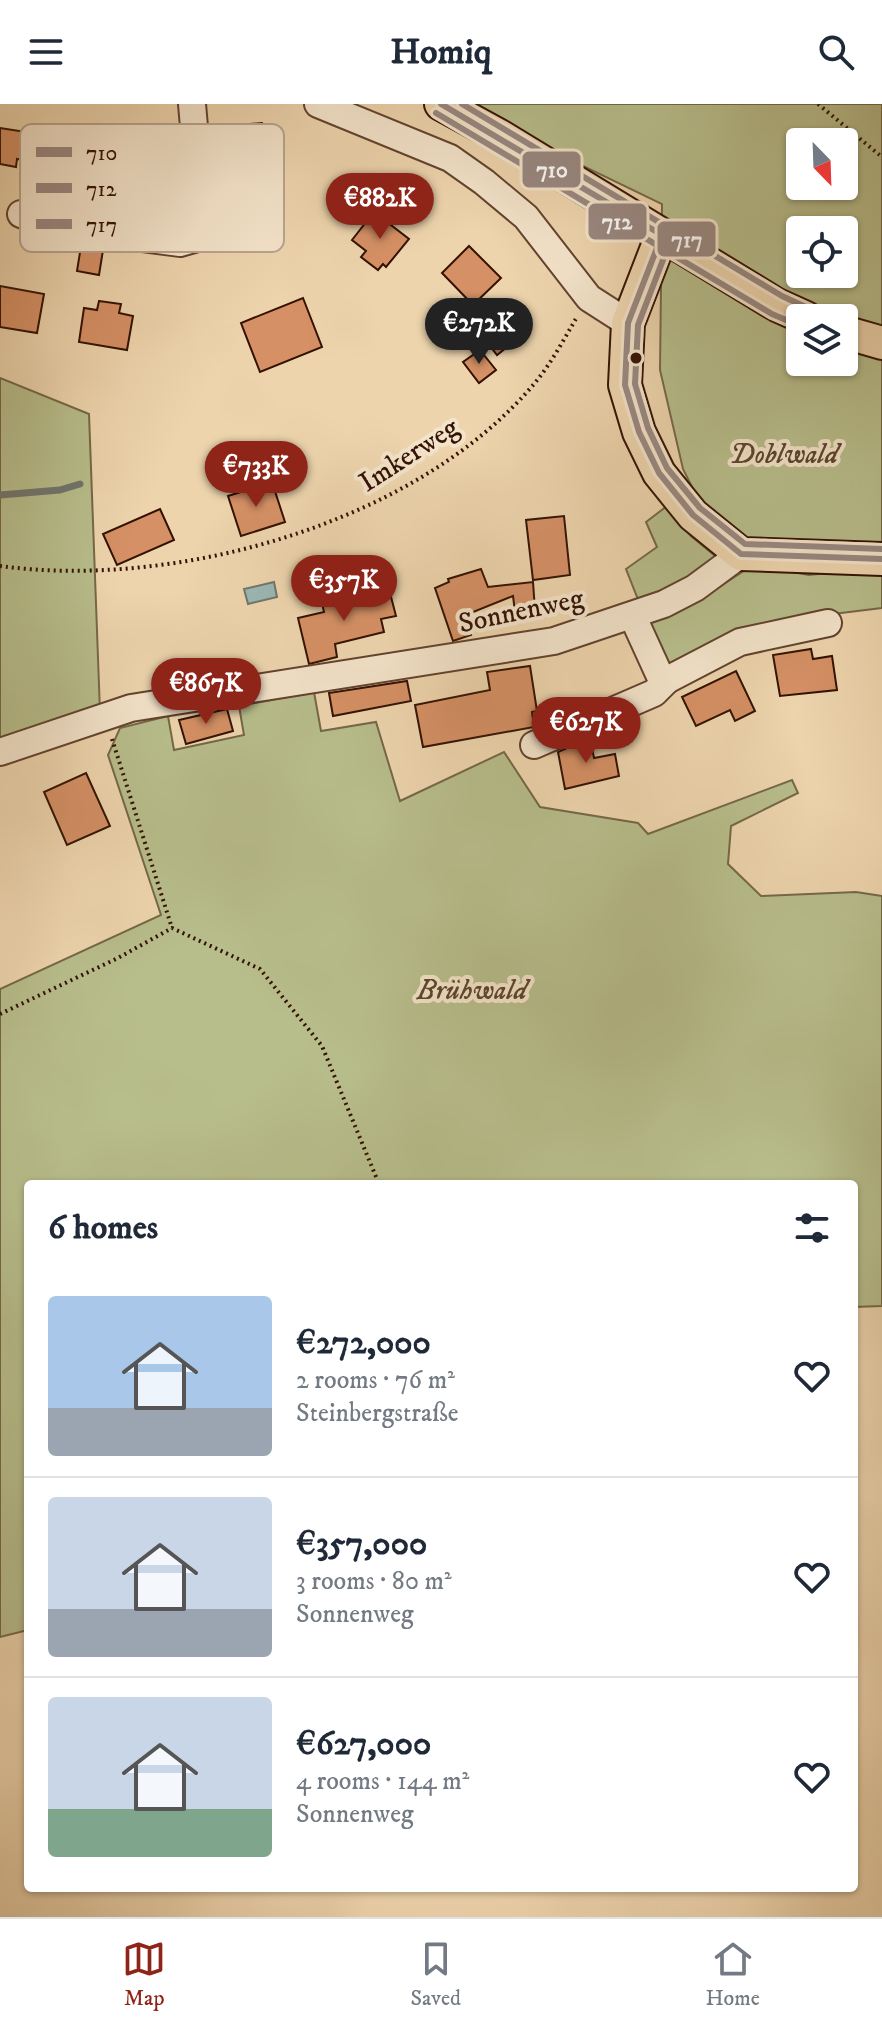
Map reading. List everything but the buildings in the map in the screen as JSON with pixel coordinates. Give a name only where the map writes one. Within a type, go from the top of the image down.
[{"type":"main road","points":[[441,104],[786,309]]},
{"type":"main road","points":[[662,235],[628,323],[625,385],[653,459],[693,515],[741,554],[882,559]]},
{"type":"main road","points":[[858,336],[882,343]]},
{"type":"street","points":[[192,104],[194,124]]},
{"type":"street","points":[[318,104],[450,158],[484,182],[526,217],[589,298],[628,323]]},
{"type":"street","name":"Sonnenweg","points":[[0,752],[131,708],[554,641],[633,617],[695,588],[741,554]]},
{"type":"street","points":[[633,617],[659,674],[667,680]]},
{"type":"street","points":[[534,745],[654,693],[667,680],[740,642],[828,623]]},
{"type":"path","points":[[818,104],[882,157]]},
{"type":"path","name":"Imkerweg","points":[[0,566],[90,573],[141,568],[281,538],[383,501],[426,475],[508,410],[536,382],[589,298]]},
{"type":"path","points":[[104,716],[172,928],[260,969],[322,1046],[377,1180]]},
{"type":"path","points":[[0,1014],[118,958],[172,928]]},
{"type":"green space","name":"Doblwald","points":[[455,104],[882,104],[882,553],[747,545],[703,509],[683,469],[660,370],[662,204]]},
{"type":"green space","points":[[0,378],[89,414],[100,712],[0,758]]},
{"type":"green space","points":[[667,506],[691,536],[714,555],[714,567],[641,607],[626,569],[657,547],[646,522]]},
{"type":"green space","points":[[753,565],[809,575],[882,567],[882,608],[833,614],[678,667],[663,662],[647,622],[694,603]]},
{"type":"green space","name":"Brühwald","points":[[314,692],[321,731],[376,722],[400,801],[504,752],[540,807],[638,823],[648,834],[792,780],[798,793],[731,826],[728,864],[761,896],[856,892],[882,896],[882,1306],[858,1307],[858,1180],[24,1180],[24,1631],[0,1637],[0,989],[161,915],[108,755],[120,728],[168,716],[174,750],[244,735],[239,706]]},
{"type":"water","points":[[274,582],[277,597],[248,604],[244,589]]},
{"type":"waterway","points":[[0,495],[60,490],[80,484]]},
{"type":"transit line","name":"710","points":[[441,104],[662,235]]},
{"type":"transit line","name":"717","points":[[462,104],[799,304]]},
{"type":"transit line","name":"712","points":[[436,113],[786,320]]},
{"type":"transit line","name":"710","points":[[662,235],[628,323],[625,385],[639,432],[659,473],[693,515],[741,554],[882,559]]},
{"type":"transit line","name":"717","points":[[671,239],[638,325],[635,384],[648,428],[667,468],[700,508],[745,544],[882,549]]}]
